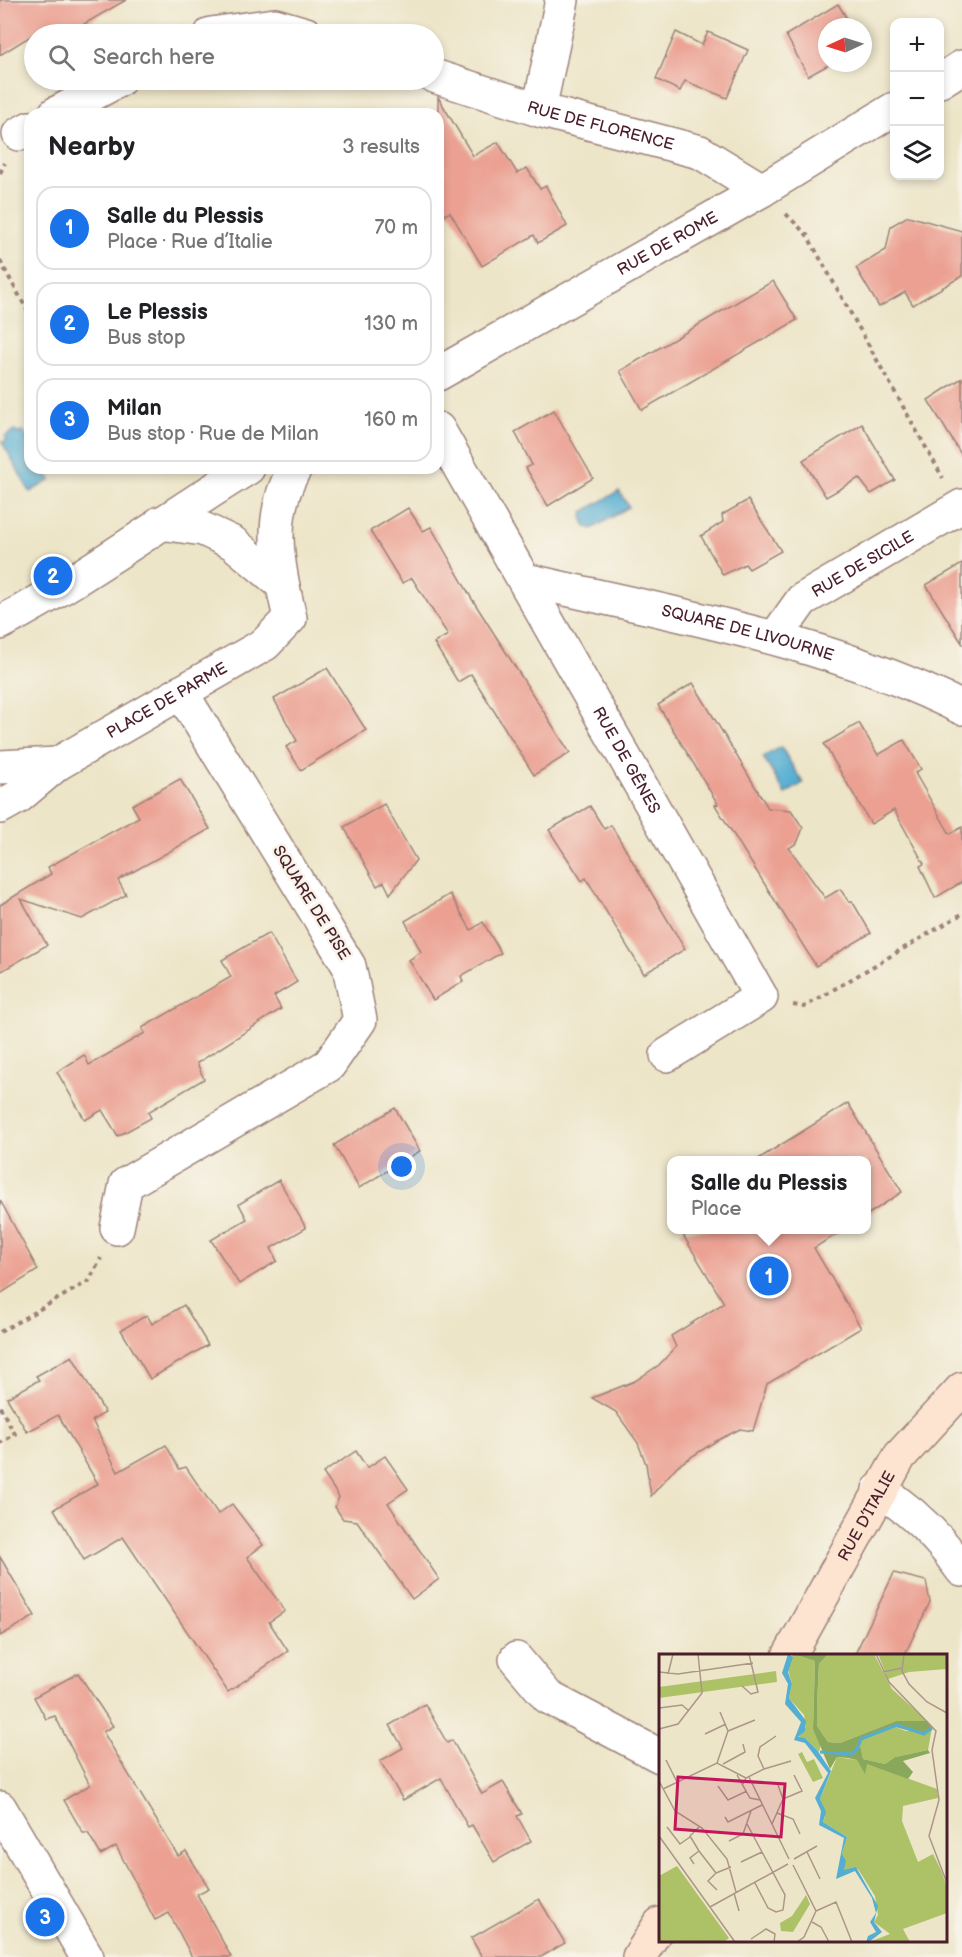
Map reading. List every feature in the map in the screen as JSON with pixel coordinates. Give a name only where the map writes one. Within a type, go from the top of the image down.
[{"type":"street","points":[[539,110],[562,0]]},
{"type":"street","points":[[239,24],[273,12],[291,24]]},
{"type":"street","points":[[944,78],[962,67]]},
{"type":"street","name":"RUE DE FLORENCE","points":[[444,79],[539,110],[700,152],[762,190]]},
{"type":"street","points":[[66,108],[100,90]]},
{"type":"street","name":"RUE DE ROME","points":[[444,371],[762,190],[890,110]]},
{"type":"street","name":"RUE DE GÊNES","points":[[444,439],[761,997]]},
{"type":"street","points":[[0,623],[58,592],[160,523],[238,474]]},
{"type":"street","name":"PLACE DE PARME","points":[[0,767],[57,764],[265,644],[290,618],[282,584],[275,520],[283,489],[292,474]]},
{"type":"street","name":"RUE DE SICILE","points":[[775,638],[802,600],[961,506]]},
{"type":"street","points":[[160,523],[203,529],[233,543],[282,584]]},
{"type":"street","name":"SQUARE DE LIVOURNE","points":[[526,580],[775,638],[916,685],[962,708]]},
{"type":"street","name":"SQUARE DE PISE","points":[[117,1228],[126,1184],[329,1065],[360,1020],[349,966],[181,692]]},
{"type":"street","points":[[0,807],[18,797],[57,764]]},
{"type":"street","points":[[667,1055],[761,997]]},
{"type":"street","name":"RUE D’ITALIE","points":[[790,1654],[879,1490],[900,1456],[962,1389]]},
{"type":"street","points":[[879,1490],[903,1504],[942,1542],[962,1570]]},
{"type":"street","points":[[516,1659],[548,1697],[659,1755]]},
{"type":"street","points":[[0,1808],[87,1957]]},
{"type":"street","points":[[639,1957],[659,1926]]},
{"type":"path","points":[[762,190],[807,235],[961,506]]},
{"type":"path","points":[[0,261],[24,304]]},
{"type":"path","points":[[761,997],[804,1007],[962,914]]},
{"type":"path","points":[[0,1332],[89,1281],[117,1228]]},
{"type":"path","points":[[0,1407],[15,1434],[0,1443]]},
{"type":"water","points":[[15,430],[17,434],[23,431],[24,474],[48,474],[51,480],[30,492],[2,442],[7,440],[5,436]]},
{"type":"water","points":[[619,491],[629,507],[592,529],[586,527],[582,517],[583,512]]},
{"type":"water","points":[[781,747],[803,783],[785,794],[763,757]]},
{"type":"building","points":[[0,0],[126,0],[84,24],[24,24],[24,40],[0,55]]},
{"type":"building","points":[[838,4],[847,18],[818,18],[818,71],[808,76],[786,35]]},
{"type":"building","points":[[676,32],[702,45],[708,32],[748,50],[727,98],[685,81],[680,91],[656,79]]},
{"type":"building","points":[[438,97],[473,156],[498,142],[517,173],[527,168],[540,189],[546,186],[567,226],[538,243],[534,235],[482,266],[450,212],[444,216],[444,108],[438,108]]},
{"type":"building","points":[[908,216],[962,231],[962,276],[913,305],[905,292],[879,307],[856,268],[886,250],[891,226]]},
{"type":"building","points":[[773,281],[797,320],[642,410],[620,371]]},
{"type":"building","points":[[962,378],[962,456],[928,400]]},
{"type":"building","points":[[554,410],[593,478],[548,506],[526,468],[532,465],[515,432]]},
{"type":"building","points":[[862,424],[895,480],[871,494],[859,478],[826,497],[803,460]]},
{"type":"building","points":[[748,500],[781,551],[749,569],[745,564],[723,575],[701,536],[723,522],[722,515]]},
{"type":"building","points":[[408,508],[423,531],[431,527],[472,599],[570,753],[534,775],[471,674],[458,682],[434,643],[448,635],[412,578],[402,583],[370,531]]},
{"type":"building","points":[[962,564],[962,643],[926,585]]},
{"type":"building","points":[[327,668],[366,730],[301,770],[286,747],[297,741],[274,699]]},
{"type":"building","points":[[693,683],[768,808],[791,810],[803,828],[797,843],[789,848],[825,898],[840,889],[849,902],[852,901],[871,933],[816,966],[715,805],[718,804],[658,705]]},
{"type":"building","points":[[859,723],[878,755],[904,740],[921,769],[915,773],[950,834],[962,827],[962,882],[935,898],[920,866],[924,864],[894,810],[871,824],[824,744]]},
{"type":"building","points":[[180,779],[210,829],[118,880],[126,895],[82,919],[21,899],[47,945],[0,972],[0,905],[51,874],[48,867],[139,817],[132,805]]},
{"type":"building","points":[[384,804],[416,860],[390,894],[384,882],[377,886],[344,827]]},
{"type":"building","points":[[590,806],[604,829],[611,825],[685,949],[644,974],[586,878],[582,881],[549,830]]},
{"type":"building","points":[[450,894],[471,930],[483,922],[501,953],[461,976],[463,982],[433,1000],[409,960],[421,952],[405,921]]},
{"type":"building","points":[[269,933],[297,982],[274,996],[281,1009],[197,1063],[204,1079],[148,1112],[151,1118],[118,1136],[102,1110],[85,1120],[57,1072],[84,1055],[89,1065],[145,1033],[142,1028],[231,977],[222,960]]},
{"type":"building","points":[[848,1103],[902,1192],[871,1212],[871,1156],[763,1156]]},
{"type":"building","points":[[395,1108],[420,1151],[359,1188],[334,1145]]},
{"type":"building","points":[[279,1180],[306,1228],[271,1248],[277,1261],[239,1284],[211,1240],[247,1219],[239,1204]]},
{"type":"building","points":[[0,1200],[38,1270],[0,1294]]},
{"type":"building","points":[[682,1234],[837,1234],[814,1248],[861,1328],[767,1384],[753,1431],[740,1429],[716,1441],[677,1466],[651,1496],[646,1464],[638,1443],[616,1412],[592,1398],[635,1381],[659,1365],[676,1347],[671,1336],[724,1303]]},
{"type":"building","points":[[184,1305],[208,1345],[150,1379],[121,1330],[147,1315],[152,1324]]},
{"type":"building","points":[[72,1356],[105,1413],[92,1420],[118,1472],[166,1445],[179,1469],[186,1467],[218,1514],[232,1504],[263,1545],[247,1557],[285,1611],[269,1622],[288,1651],[228,1692],[123,1537],[84,1560],[54,1509],[98,1484],[58,1415],[27,1432],[7,1398],[39,1380],[36,1376]]},
{"type":"building","points":[[356,1451],[367,1468],[385,1456],[408,1489],[388,1503],[439,1579],[412,1599],[357,1521],[343,1519],[335,1507],[339,1497],[323,1473]]},
{"type":"building","points":[[0,1557],[35,1616],[0,1636]]},
{"type":"building","points":[[894,1573],[926,1581],[930,1602],[905,1654],[855,1654]]},
{"type":"building","points":[[78,1673],[113,1726],[103,1732],[178,1856],[186,1851],[209,1888],[197,1894],[231,1957],[192,1957],[169,1913],[155,1920],[116,1846],[101,1855],[88,1833],[83,1833],[64,1800],[90,1785],[55,1716],[46,1719],[34,1697]]},
{"type":"building","points":[[425,1704],[447,1743],[452,1740],[482,1794],[503,1782],[522,1814],[517,1816],[531,1841],[494,1862],[472,1825],[468,1827],[441,1778],[403,1800],[380,1761],[403,1748],[390,1725]]},
{"type":"building","points":[[539,1899],[565,1943],[541,1957],[482,1957],[471,1938]]},
{"type":"place","name":"Le Plessis","points":[[53,576]]},
{"type":"place","name":"Salle du Plessis","points":[[769,1276]]},
{"type":"place","name":"Milan","points":[[45,1917]]}]
